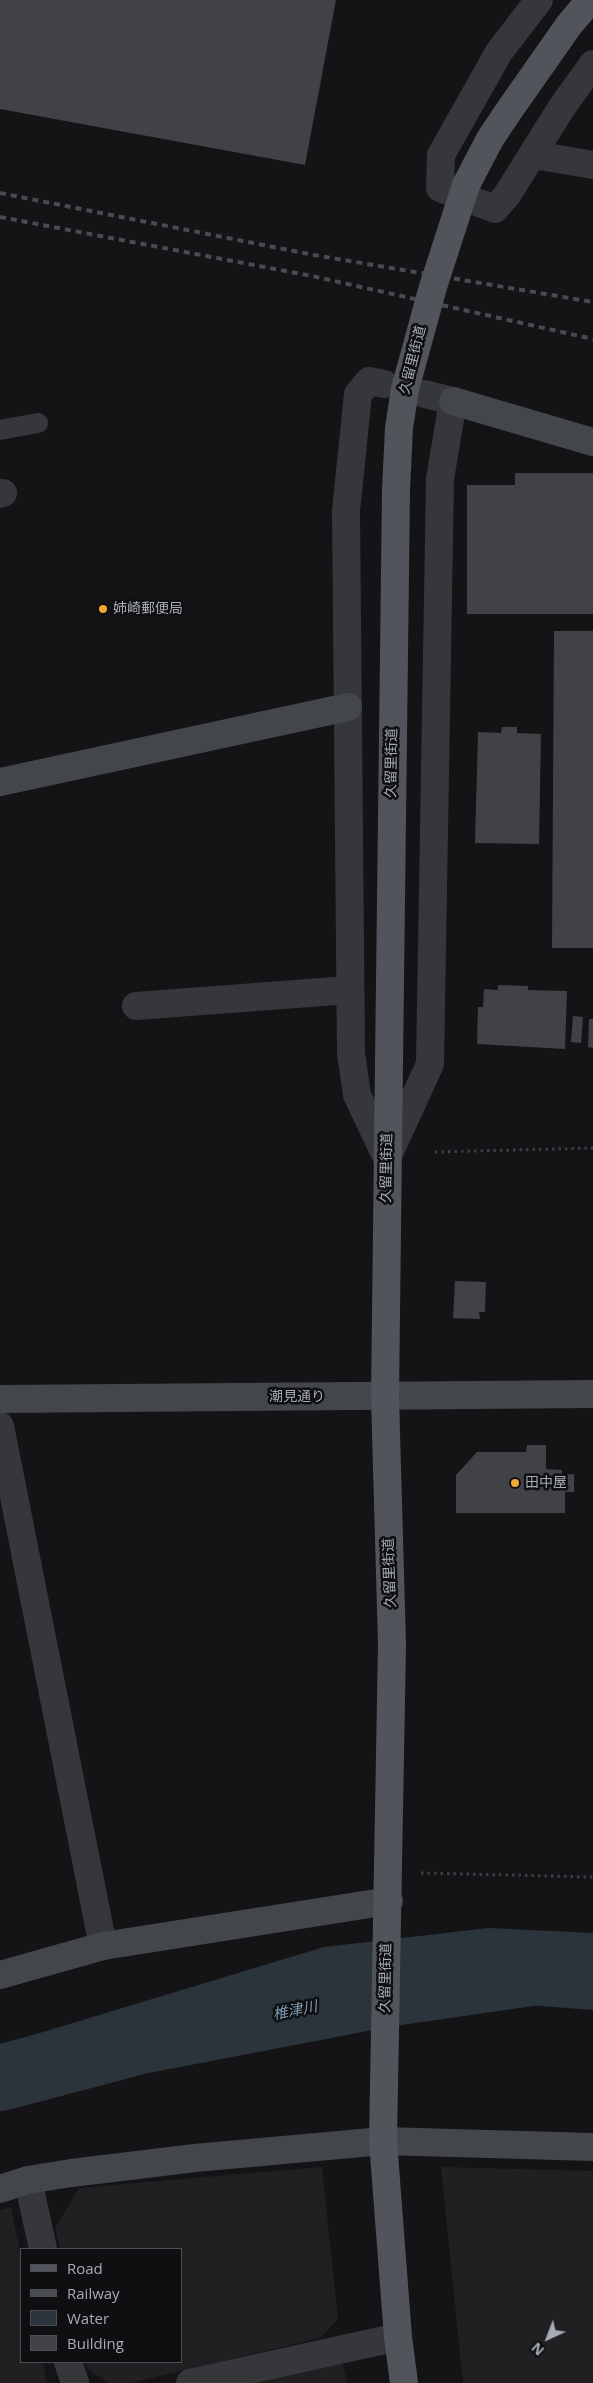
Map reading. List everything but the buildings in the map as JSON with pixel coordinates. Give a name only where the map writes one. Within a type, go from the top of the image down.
[{"type":"main road","name":"久留里街道","points":[[404,2383],[398,2337],[384,2141],[392,1644],[385,1396],[387,1158],[396,490],[399,428],[406,389],[433,286],[466,185],[490,139],[508,112],[568,25],[590,0]]},
{"type":"street","points":[[539,0],[499,52],[441,155],[440,188],[495,209],[507,195],[534,155],[562,107],[593,64]]},
{"type":"street","points":[[534,155],[593,166]]},
{"type":"street","points":[[384,384],[369,381],[358,394],[346,511],[351,1053],[357,1095],[387,1158]]},
{"type":"street","points":[[425,394],[593,442]]},
{"type":"street","points":[[387,1158],[430,1064],[440,479],[453,401]]},
{"type":"street","points":[[0,782],[348,707]]},
{"type":"street","points":[[136,1006],[349,990]]},
{"type":"street","name":"潮見通り","points":[[0,1399],[593,1394]]},
{"type":"street","points":[[0,1426],[103,1946]]},
{"type":"street","points":[[0,1975],[103,1946],[389,1901]]},
{"type":"street","points":[[0,2189],[28,2180],[71,2173],[195,2158],[384,2141],[593,2147]]},
{"type":"street","points":[[28,2180],[43,2248]]},
{"type":"street","points":[[190,2383],[398,2337]]},
{"type":"street","points":[[68,2363],[75,2383]]},
{"type":"lane","points":[[0,430],[38,423]]},
{"type":"path","points":[[435,1152],[593,1148]]},
{"type":"path","points":[[415,1873],[593,1877]]},
{"type":"shaded area","points":[[322,2167],[338,2319],[320,2338],[131,2383],[108,2383],[87,2368],[85,2363],[182,2363],[182,2248],[60,2248],[55,2228],[79,2188]]},
{"type":"shaded area","points":[[441,2167],[593,2171],[593,2383],[463,2383]]},
{"type":"shaded area","points":[[11,2207],[20,2252],[20,2363],[43,2363],[47,2383],[0,2383],[0,2210]]},
{"type":"shaded area","points":[[342,2361],[347,2383],[248,2383]]},
{"type":"water","points":[[489,1928],[593,1933],[593,2010],[385,1994],[140,2041],[0,2078],[0,2045],[324,1947]]},
{"type":"waterway","name":"椎津川","points":[[0,2078],[140,2041],[385,1994],[572,1967],[593,1969]]},
{"type":"railway","points":[[0,193],[314,255],[593,302]]},
{"type":"railway","points":[[0,217],[312,276],[593,339]]},
{"type":"place","name":"姉崎郵便局","points":[[103,609]]},
{"type":"place","name":"田中屋","points":[[515,1483]]}]
